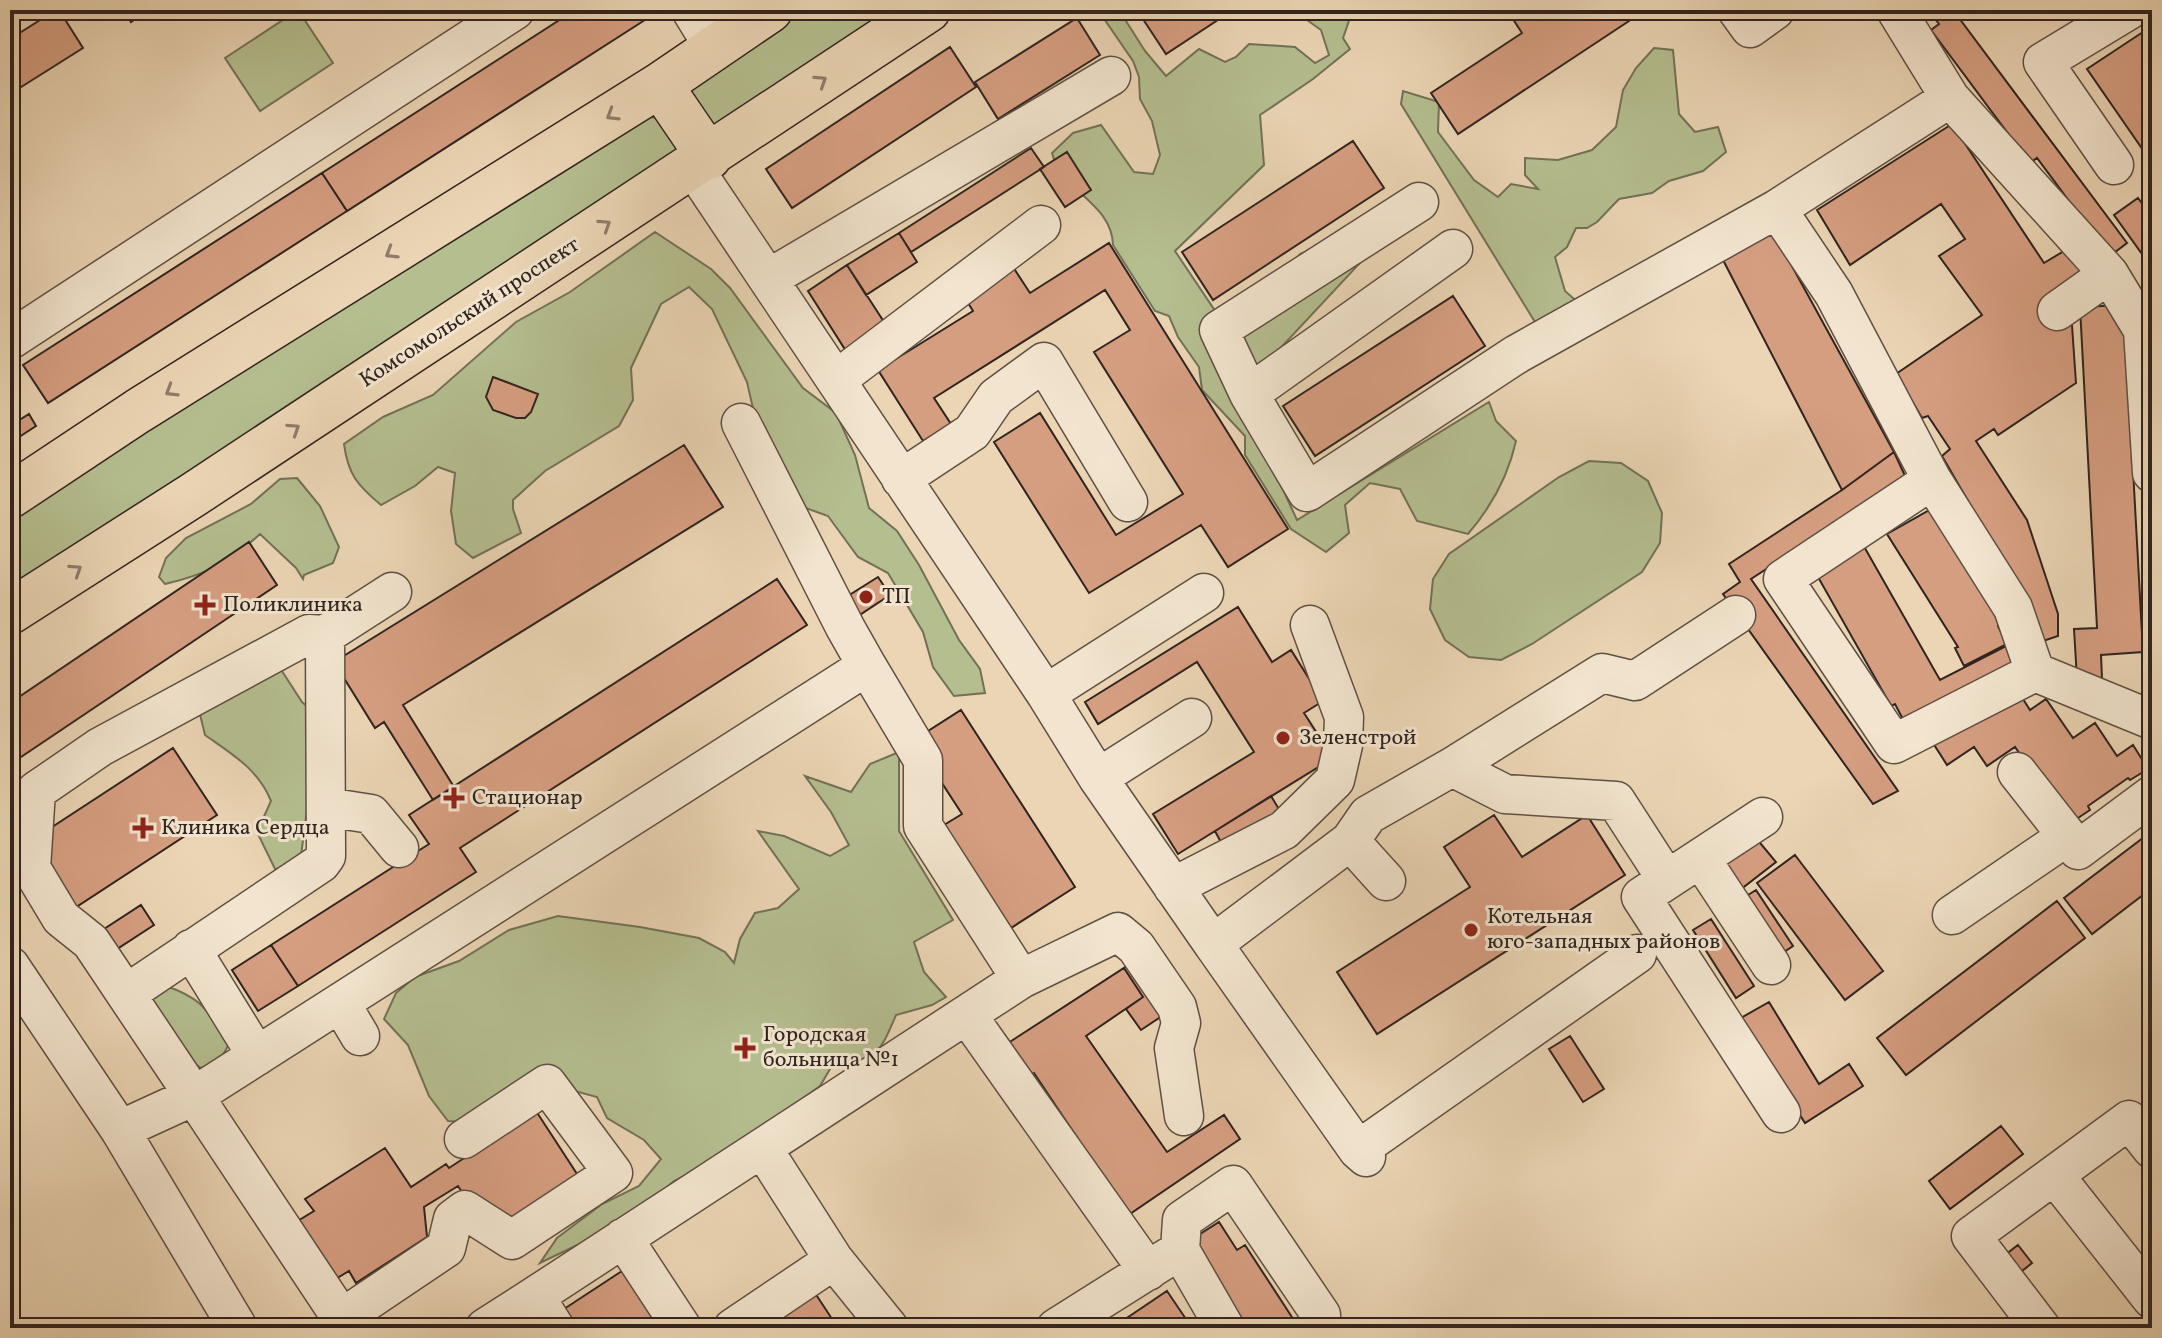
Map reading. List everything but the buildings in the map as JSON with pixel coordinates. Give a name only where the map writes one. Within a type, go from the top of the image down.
[{"type":"main road","points":[[10,496],[138,411],[660,85],[770,10]]},
{"type":"main road","name":"Комсомольский проспект","points":[[10,612],[701,162],[928,10]]},
{"type":"main road","points":[[660,85],[701,162]]},
{"type":"lane","points":[[10,340],[515,10]]},
{"type":"lane","points":[[691,10],[713,46]]},
{"type":"lane","points":[[1737,10],[1750,28],[1775,10]]},
{"type":"lane","points":[[1896,10],[1950,98],[2109,274],[2147,333],[2152,473]]},
{"type":"lane","points":[[2114,165],[2043,62],[2129,10]]},
{"type":"lane","points":[[768,279],[1111,76]]},
{"type":"lane","points":[[1419,202],[1219,330],[1249,394],[1307,492],[1517,354],[1777,209],[1950,98]]},
{"type":"lane","points":[[701,162],[768,279],[1046,694],[1098,778],[1362,1154],[1637,954]]},
{"type":"lane","points":[[1777,209],[1834,294],[1932,480],[2013,608],[2035,672],[2152,720]]},
{"type":"lane","points":[[836,380],[1041,225]]},
{"type":"lane","points":[[1249,394],[1453,249]]},
{"type":"lane","points":[[2057,311],[2109,274]]},
{"type":"lane","points":[[901,479],[972,432],[996,397],[1044,362],[1128,502]]},
{"type":"lane","points":[[741,423],[845,627],[923,760],[923,826],[1021,979]]},
{"type":"lane","points":[[1932,480],[1783,579],[1894,744],[2035,672]]},
{"type":"lane","points":[[392,592],[325,635],[309,634],[100,747],[36,791],[31,868],[61,918],[91,942],[345,1323],[446,1248],[453,1219],[465,1210],[512,1240],[613,1173],[547,1084],[464,1139]]},
{"type":"lane","points":[[1046,694],[1204,593]]},
{"type":"lane","points":[[1213,944],[1350,841],[1368,815],[1452,767],[1602,673],[1635,681],[1736,615]]},
{"type":"lane","points":[[1173,887],[1284,830],[1335,780],[1343,745],[1344,717],[1310,625]]},
{"type":"lane","points":[[126,994],[321,863],[326,856],[325,635]]},
{"type":"lane","points":[[120,1130],[194,1096],[867,666]]},
{"type":"lane","points":[[1098,778],[1192,718]]},
{"type":"lane","points":[[1452,767],[1505,794],[1616,801],[1667,880]]},
{"type":"lane","points":[[2017,772],[2078,850],[2152,795]]},
{"type":"lane","points":[[326,807],[371,814],[399,848]]},
{"type":"lane","points":[[1763,817],[1641,897],[1781,1113]]},
{"type":"lane","points":[[1952,915],[2066,837]]},
{"type":"lane","points":[[1350,841],[1386,881]]},
{"type":"lane","points":[[1701,859],[1771,965]]},
{"type":"lane","points":[[485,1328],[1021,979],[1118,932],[1136,947],[1177,1007],[1166,1031],[1174,1048],[1184,1116]]},
{"type":"lane","points":[[191,949],[257,1056]]},
{"type":"lane","points":[[10,966],[120,1130],[238,1328]]},
{"type":"lane","points":[[341,1004],[360,1036]]},
{"type":"lane","points":[[967,1015],[1148,1271]]},
{"type":"lane","points":[[2041,1328],[1971,1236],[2129,1120],[2152,1149]]},
{"type":"lane","points":[[763,1149],[834,1260],[889,1328]]},
{"type":"lane","points":[[2055,1176],[2152,1299]]},
{"type":"lane","points":[[1225,1328],[1180,1250],[1182,1220],[1233,1185],[1321,1315]]},
{"type":"lane","points":[[623,1238],[682,1328]]},
{"type":"lane","points":[[1076,1323],[1180,1250]]},
{"type":"lane","points":[[733,1328],[834,1260]]},
{"type":"lane","points":[[535,1296],[555,1328]]},
{"type":"green space","points":[[298,10],[333,63],[260,111],[225,58]]},
{"type":"green space","points":[[795,10],[901,10],[716,128],[684,99],[690,79]]},
{"type":"green space","points":[[1098,10],[1119,10],[1145,51],[1166,76],[1199,49],[1225,62],[1236,57],[1249,44],[1295,47],[1315,63],[1329,55],[1321,30],[1307,20],[1305,10],[1362,10],[1350,18],[1343,38],[1350,49],[1260,115],[1264,165],[1175,251],[1232,336],[1300,254],[1358,230],[1360,263],[1259,371],[1268,457],[1297,520],[1489,402],[1496,421],[1516,441],[1498,490],[1468,534],[1417,521],[1400,489],[1370,483],[1345,505],[1349,533],[1326,552],[1291,529],[1245,455],[1245,436],[1202,390],[1199,367],[1178,337],[1169,316],[1155,311],[1113,245],[1111,231],[1104,218],[1066,178],[1052,153],[1073,133],[1101,125],[1134,172],[1153,174],[1160,155],[1152,121],[1140,99],[1139,77],[1133,61]]},
{"type":"green space","points":[[1654,48],[1673,50],[1679,114],[1695,132],[1718,127],[1726,152],[1703,171],[1669,181],[1652,193],[1619,199],[1597,222],[1587,228],[1576,228],[1567,247],[1555,257],[1565,291],[1589,312],[1554,353],[1401,104],[1403,91],[1439,102],[1438,132],[1474,180],[1498,197],[1511,184],[1538,189],[1525,175],[1525,158],[1558,160],[1592,150],[1616,127],[1623,90],[1636,68]]},
{"type":"green space","points":[[632,115],[659,118],[683,146],[682,159],[10,586],[10,515]]},
{"type":"green space","points":[[655,232],[711,269],[730,288],[803,388],[836,413],[855,455],[869,508],[897,531],[919,565],[959,640],[980,669],[985,693],[954,696],[933,667],[923,632],[888,573],[858,557],[828,516],[803,507],[759,435],[747,382],[712,309],[689,287],[661,304],[631,368],[633,400],[619,426],[545,471],[513,500],[521,533],[473,558],[456,544],[451,511],[455,473],[438,467],[415,486],[381,505],[355,478],[344,444],[383,417],[433,395],[516,322],[570,292]]},
{"type":"green space","points":[[1589,461],[1621,463],[1648,481],[1662,513],[1660,543],[1642,572],[1532,644],[1501,660],[1469,657],[1445,640],[1430,609],[1433,579],[1449,554],[1559,477]]},
{"type":"green space","points":[[297,478],[320,506],[339,547],[333,563],[304,575],[303,579],[296,568],[260,534],[227,560],[205,572],[165,584],[159,577],[166,558],[186,538],[251,504],[280,479]]},
{"type":"green space","points":[[280,668],[302,702],[319,717],[301,856],[286,868],[275,869],[257,832],[271,801],[266,790],[252,771],[205,735],[198,706]]},
{"type":"green space","points":[[899,752],[899,831],[953,920],[914,942],[924,972],[946,997],[932,1005],[896,1015],[875,1053],[859,1060],[833,1064],[820,1086],[717,1160],[674,1181],[646,1206],[594,1237],[540,1263],[557,1238],[602,1204],[639,1186],[661,1159],[644,1140],[607,1118],[597,1097],[542,1082],[465,1122],[448,1121],[429,1096],[408,1045],[384,1019],[396,993],[415,977],[459,961],[509,930],[558,916],[699,938],[725,952],[734,963],[740,939],[755,913],[778,908],[799,889],[758,831],[784,836],[830,856],[849,845],[831,812],[805,776],[851,792],[870,764]]},
{"type":"green space","points":[[166,986],[197,1001],[229,1043],[215,1063],[201,1068],[187,1059],[147,1001]]},
{"type":"place","name":"ТП","points":[[866,597]]},
{"type":"place","name":"Поликлиника","points":[[205,605]]},
{"type":"place","name":"Зеленстрой","points":[[1283,738]]},
{"type":"place","name":"Стационар","points":[[454,798]]},
{"type":"place","name":"Клиника Сердца","points":[[143,828]]},
{"type":"place","name":"Котельная юго-западных районов","points":[[1471,930]]},
{"type":"place","name":"Городская больница №1","points":[[745,1048]]}]
